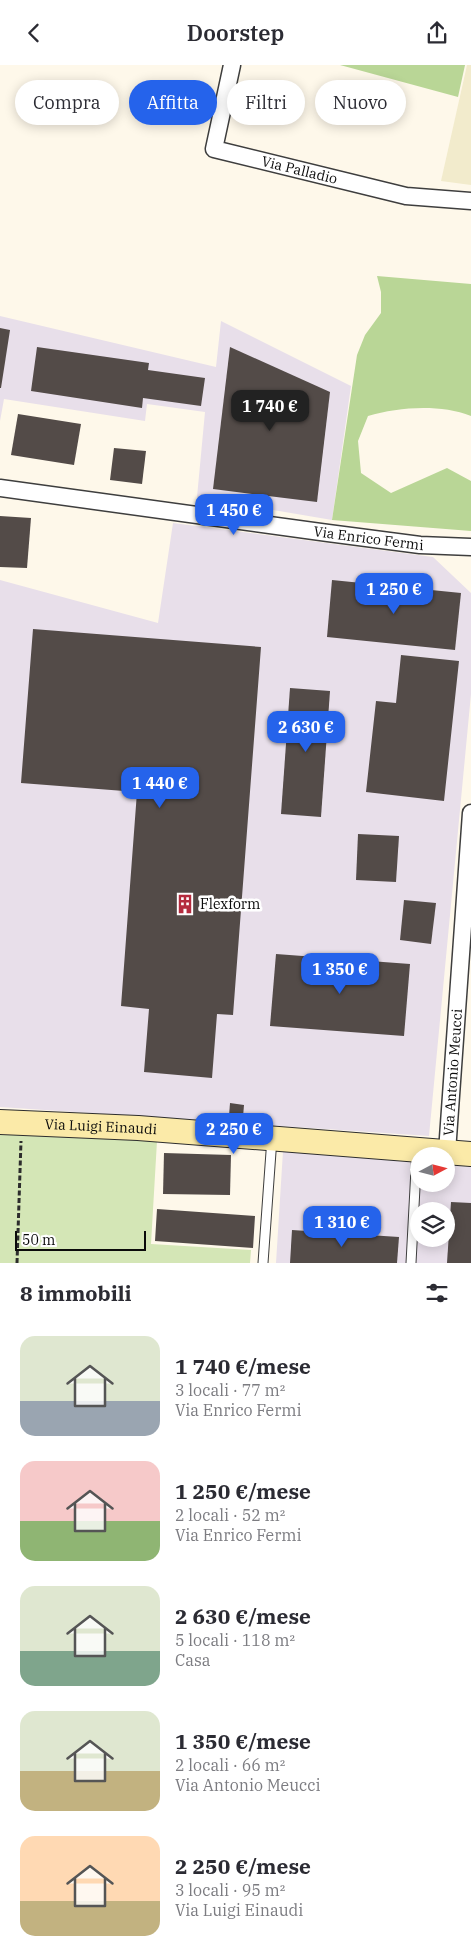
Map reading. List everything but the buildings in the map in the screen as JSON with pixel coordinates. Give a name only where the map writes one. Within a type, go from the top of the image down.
[{"type":"street","name":"Via Palladio","points":[[232,65],[214,149],[406,196],[471,201]]},
{"type":"street","name":"Via Enrico Fermi","points":[[0,488],[420,545],[471,547]]},
{"type":"street","name":"Via Antonio Meucci","points":[[447,1147],[471,813]]},
{"type":"street","name":"Via Luigi Einaudi","points":[[11,1122],[410,1148]]},
{"type":"street","name":"Via Luigi Einaudi","points":[[455,1153],[471,1154]]},
{"type":"lane","points":[[263,1263],[272,1138]]},
{"type":"lane","points":[[410,1263],[414,1193]]},
{"type":"path","points":[[11,1122],[17,1263]]},
{"type":"shaded area","points":[[467,65],[471,65],[471,185],[441,181]]},
{"type":"shaded area","points":[[0,316],[216,367],[221,321],[351,386],[332,520],[197,497],[205,412],[147,404],[145,421],[4,399],[0,421]]},
{"type":"shaded area","points":[[173,523],[433,557],[471,593],[471,694],[429,1136],[0,1107],[0,580],[158,623]]},
{"type":"shaded area","points":[[283,1151],[410,1162],[410,1193],[455,1193],[455,1166],[471,1167],[471,1263],[276,1263]]},
{"type":"green space","points":[[340,65],[465,65],[458,97],[406,83],[406,80],[395,80]]},
{"type":"green space","points":[[377,276],[471,284],[471,416],[433,408],[406,409],[380,413],[368,416],[358,441],[361,473],[391,493],[447,468],[471,481],[471,531],[332,520],[357,355],[365,335],[381,313],[381,292]]},
{"type":"green space","points":[[0,1134],[157,1141],[151,1244],[251,1250],[250,1263],[0,1263]]},
{"type":"place","name":"Flexform","points":[[185,904]]}]
